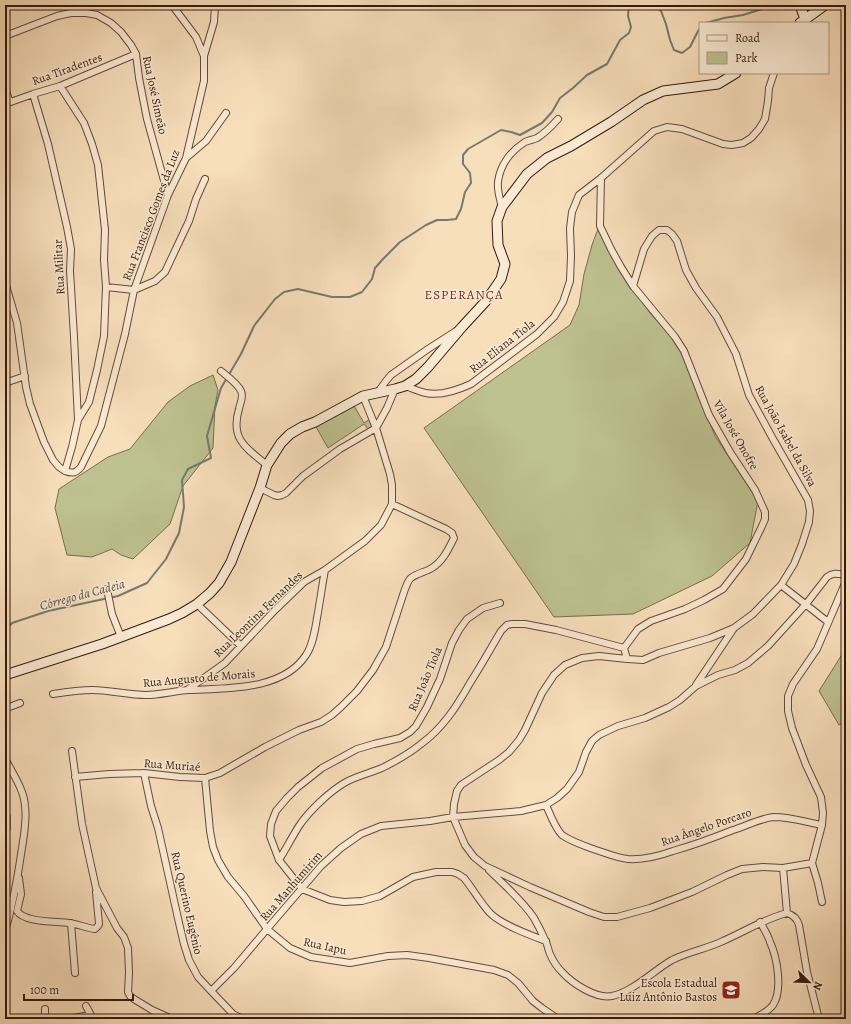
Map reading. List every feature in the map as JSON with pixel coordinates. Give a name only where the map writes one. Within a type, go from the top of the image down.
[{"type":"street","name":"Rua Francisco Gomes da Luz","points":[[65,471],[74,473],[81,467],[101,426],[125,334],[134,290],[168,195],[186,158],[204,81],[204,56],[196,37],[171,5]]},
{"type":"street","points":[[204,56],[214,22],[215,5]]},
{"type":"street","points":[[802,21],[825,5]]},
{"type":"street","points":[[801,6],[802,21]]},
{"type":"street","name":"Rua José Simeão","points":[[5,36],[57,16],[71,13],[98,15],[111,23],[121,32],[136,54],[147,119],[168,195]]},
{"type":"street","name":"Rua Tiradentes","points":[[8,103],[60,86],[136,54]]},
{"type":"street","points":[[5,675],[121,637],[169,619],[197,604],[219,583],[231,562],[260,488],[267,464],[281,443],[290,434],[302,427],[315,422],[363,396],[405,386],[428,367],[486,300],[501,279],[504,264],[498,245],[497,221],[502,207],[527,174],[547,158],[571,146],[643,100],[663,91],[718,84],[734,74]]},
{"type":"street","name":"Rua Eliana Tiola","points":[[405,386],[427,394],[459,390],[471,384],[537,334],[554,317],[563,302],[570,281],[570,228],[572,212],[579,195],[601,178],[654,131],[667,127],[682,129],[723,144],[732,146],[743,143],[751,138],[765,119],[769,88],[774,74]]},
{"type":"street","points":[[5,282],[17,323],[30,404],[44,442],[53,460],[65,471],[78,420],[89,402],[97,370],[104,336],[106,287],[104,260],[105,230],[98,165],[84,124],[60,86]]},
{"type":"street","points":[[5,90],[8,103]]},
{"type":"street","name":"Rua Militar","points":[[33,94],[48,144],[71,249],[70,271],[78,420]]},
{"type":"street","points":[[186,158],[206,141],[226,113]]},
{"type":"street","points":[[502,207],[498,183],[502,168],[511,153],[552,127],[558,119]]},
{"type":"street","name":"Vila José Onofre","points":[[601,178],[600,226],[633,286],[675,337],[684,351],[709,415],[730,452],[755,490],[765,512],[762,526],[746,559],[723,589],[685,609],[651,621],[638,629],[624,648]]},
{"type":"street","points":[[106,287],[134,290],[155,281],[165,272],[189,221],[196,199],[205,179]]},
{"type":"street","name":"Rua João Isabel da Silva","points":[[454,817],[454,804],[457,792],[461,785],[509,752],[525,730],[542,693],[554,675],[565,665],[582,658],[599,656],[643,660],[710,638],[734,628],[753,614],[781,585],[794,564],[809,522],[810,511],[808,500],[749,395],[736,354],[717,317],[696,288],[686,270],[677,242],[672,234],[667,230],[659,230],[652,236],[644,249],[633,286]]},
{"type":"street","points":[[378,392],[391,375],[462,327]]},
{"type":"street","points":[[223,373],[239,388],[242,395],[236,421],[236,429],[240,441],[246,448],[267,464]]},
{"type":"street","points":[[5,383],[25,376]]},
{"type":"street","points":[[260,488],[278,496],[286,493],[303,476],[340,448],[376,428],[395,389]]},
{"type":"street","points":[[325,570],[371,535],[381,525],[392,504],[392,485],[390,474],[376,428],[363,396]]},
{"type":"street","name":"Rua Muriaé","points":[[75,777],[144,773],[205,778],[220,773],[265,747],[299,730],[321,722],[332,715],[357,691],[373,670],[386,647],[409,580],[413,576],[440,562],[454,538],[454,535],[446,529],[392,504]]},
{"type":"street","name":"Rua Leontina Fernandes","points":[[188,690],[224,663],[304,582],[325,570]]},
{"type":"street","name":"Rua Augusto de Morais","points":[[53,694],[93,690],[148,695],[188,690],[243,687],[264,683],[281,676],[298,666],[307,654],[315,632],[325,570]]},
{"type":"street","points":[[546,805],[567,789],[579,772],[586,752],[592,741],[599,735],[618,726],[645,718],[669,707],[680,700],[696,686],[748,663],[768,646],[828,577],[832,574],[846,575]]},
{"type":"street","points":[[822,902],[812,863],[822,825],[823,813],[821,797],[806,765],[792,728],[788,711],[788,696],[793,684],[817,649],[846,581]]},
{"type":"street","points":[[781,585],[828,622]]},
{"type":"street","points":[[108,592],[112,613],[121,637]]},
{"type":"street","name":"Rua João Tiola","points":[[302,889],[279,860],[270,836],[271,824],[276,811],[298,787],[322,768],[357,749],[400,738],[410,732],[416,726],[427,707],[440,679],[452,643],[459,630],[467,619],[483,608],[500,603]]},
{"type":"street","points":[[197,604],[241,646]]},
{"type":"street","points":[[279,860],[300,824],[334,790],[344,783],[382,768],[402,758],[422,744],[445,722],[461,699],[501,631],[507,625],[525,624],[556,630],[624,648],[626,659]]},
{"type":"street","points":[[696,686],[734,628]]},
{"type":"street","points":[[5,710],[20,703]]},
{"type":"street","points":[[18,871],[21,894],[17,911],[20,915],[37,920],[71,923],[95,929],[98,926],[96,888],[82,824],[72,751]]},
{"type":"street","points":[[5,758],[23,796],[25,806],[24,835],[15,892],[5,932]]},
{"type":"street","name":"Rua Querino Eugênio","points":[[144,773],[151,806],[160,834],[188,960],[198,977],[211,991],[233,1014],[243,1019]]},
{"type":"street","name":"Rua Iapu","points":[[205,778],[210,831],[213,847],[218,860],[228,877],[244,896],[267,929],[290,948],[311,957],[350,962],[388,956],[407,955],[494,970],[508,975],[518,983],[533,1001],[558,1019]]},
{"type":"street","name":"Rua Ângelo Porcaro","points":[[546,805],[553,822],[561,834],[573,841],[610,855],[628,859],[645,858],[696,845],[754,822],[774,817],[794,819],[822,825]]},
{"type":"street","name":"Rua Manhumirim","points":[[211,991],[234,968],[321,866],[340,848],[361,834],[381,826],[454,817],[522,811],[546,805]]},
{"type":"street","points":[[5,816],[5,829]]},
{"type":"street","points":[[454,817],[465,845],[474,857],[524,905],[534,919],[546,941],[556,965],[576,984],[588,991],[599,995],[611,996],[621,993],[672,960],[724,941],[760,922],[787,913],[792,915],[798,921],[807,972],[819,1019]]},
{"type":"street","points":[[485,866],[589,912],[604,917],[617,917],[650,908],[692,892],[742,869],[763,867],[783,868],[812,863]]},
{"type":"street","points":[[783,868],[787,913]]},
{"type":"street","points":[[302,889],[330,900],[344,902],[362,901],[380,896],[413,877],[436,872],[452,872],[464,878],[491,914],[531,936],[546,941]]},
{"type":"street","points":[[96,888],[117,928],[124,937],[128,948],[128,992],[130,996],[134,1000],[152,1010],[172,1019]]},
{"type":"street","points":[[753,1019],[765,1012],[773,1004],[777,995],[778,980],[776,958],[770,941],[760,922]]},
{"type":"street","points":[[71,923],[75,973]]},
{"type":"street","points":[[68,1019],[92,1017],[86,1006]]},
{"type":"street","points":[[45,1009],[45,1019]]},
{"type":"green space","points":[[599,226],[616,262],[650,313],[680,347],[715,436],[758,501],[750,543],[712,576],[633,614],[554,617],[424,428],[570,325],[579,305],[584,274]]},
{"type":"green space","points":[[213,375],[218,390],[215,406],[213,448],[183,486],[170,524],[133,559],[121,555],[112,549],[92,557],[67,555],[55,508],[59,489],[108,457],[130,449],[168,402],[190,386]]},
{"type":"green space","points":[[353,404],[364,423],[370,419],[373,426],[368,429],[364,424],[328,448],[316,427]]},
{"type":"green space","points":[[846,648],[846,722],[839,725],[819,691]]},
{"type":"waterway","name":"Córrego da Cadeia","points":[[5,631],[12,623],[48,611],[118,596],[147,583],[166,559],[179,533],[184,507],[182,480],[188,469],[211,458],[207,436],[221,388],[241,354],[254,326],[275,299],[284,292],[298,289],[332,297],[350,297],[362,292],[372,279],[375,268],[400,242],[426,225],[437,220],[456,219],[461,209],[465,192],[471,183],[470,173],[463,164],[463,155],[468,149],[501,130],[520,135],[542,123],[552,112],[560,98],[587,75],[607,64],[620,40],[629,33],[631,27],[628,16],[629,5]]},
{"type":"waterway","name":"Córrego da Cadeia","points":[[652,5],[661,11],[674,50],[682,53],[690,47],[699,30]]},
{"type":"waterway","name":"Córrego da Cadeia","points":[[710,22],[743,15],[762,9],[794,5]]},
{"type":"place","name":"Escola Estadual Luiz Antônio Bastos","points":[[731,990]]},
{"type":"district","name":"ESPERANÇA","points":[[464,294]]}]
